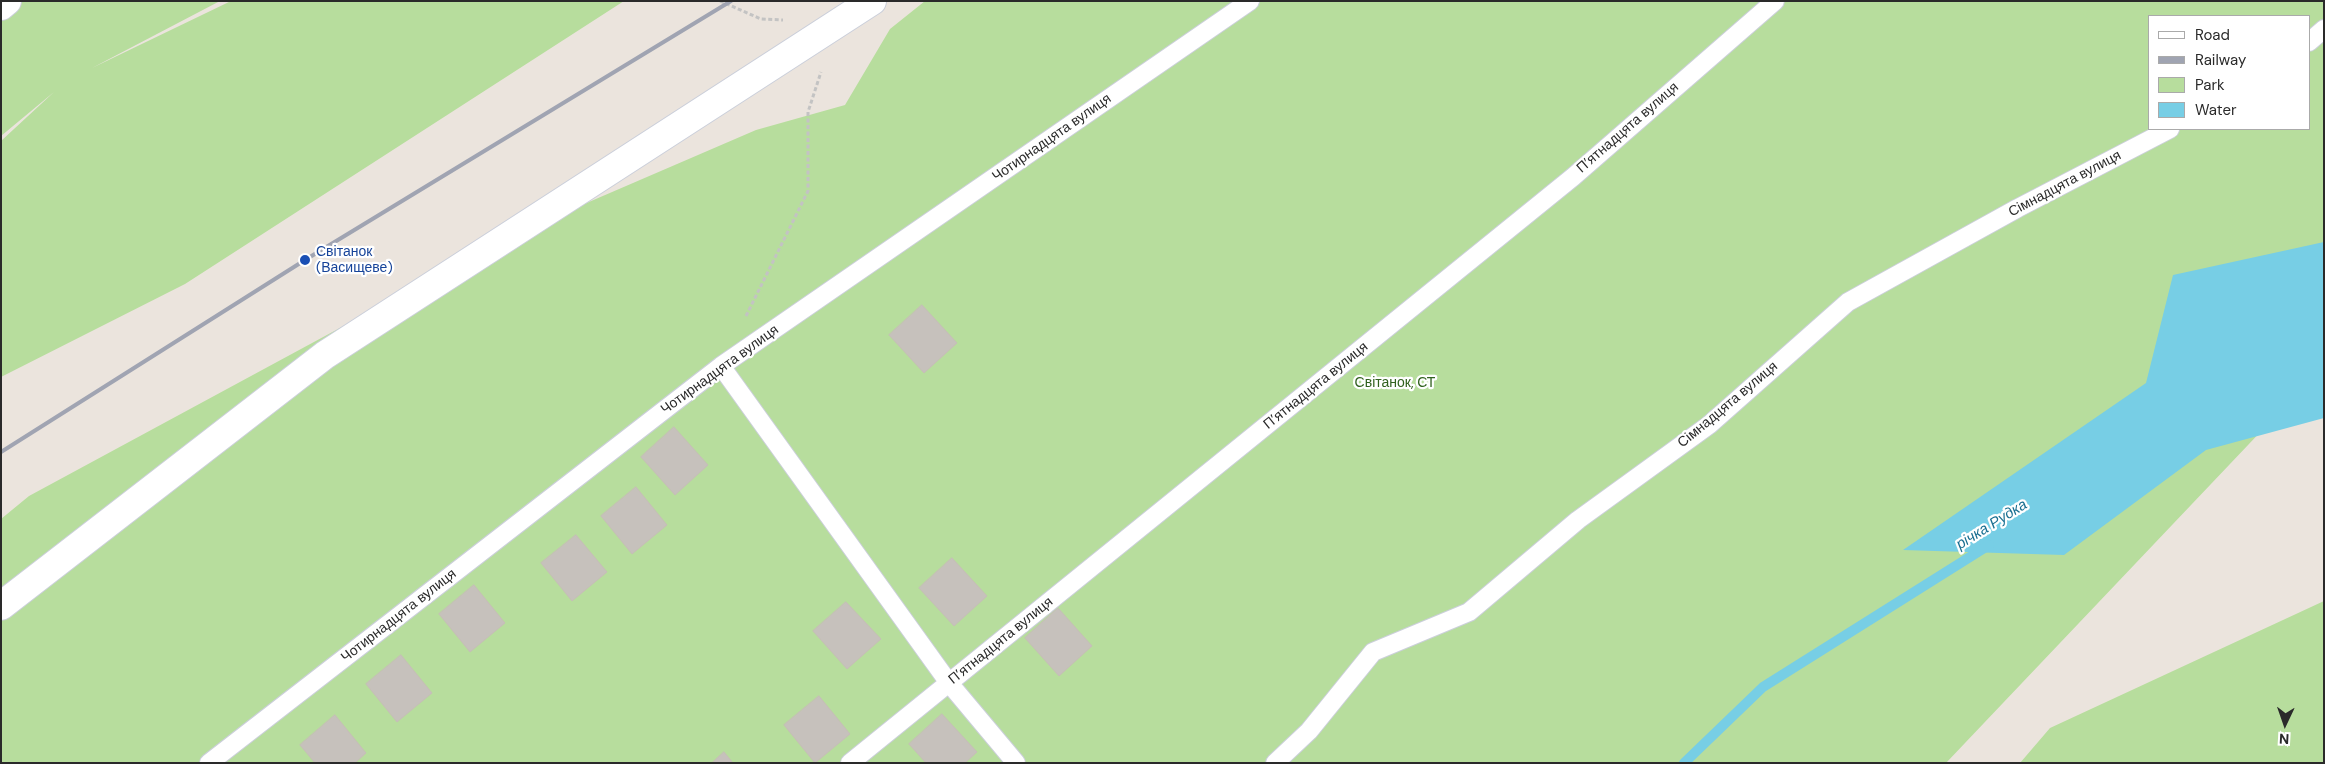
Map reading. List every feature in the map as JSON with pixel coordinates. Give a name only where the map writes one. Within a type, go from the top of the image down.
[{"type":"street","points":[[1,6],[7,1]]},
{"type":"street","points":[[1,606],[326,355],[872,1]]},
{"type":"lane","name":"Чотирнадцята вулиця","points":[[208,763],[721,366],[1250,1]]},
{"type":"lane","name":"П’ятнадцята вулиця","points":[[850,763],[1573,177],[1775,1]]},
{"type":"lane","points":[[2310,41],[2324,29]]},
{"type":"lane","name":"Сімнадцята вулиця","points":[[1275,763],[1309,732],[1373,652],[1469,612],[1578,520],[1710,425],[1848,302],[2018,208],[2168,130]]},
{"type":"lane","points":[[721,366],[949,683],[1016,763]]},
{"type":"path","points":[[720,1],[761,18]]},
{"type":"path","points":[[743,322],[808,191],[808,112],[837,25]]},
{"type":"green space","points":[[1,1],[220,1],[92,68],[231,1],[624,1],[185,284],[1,377],[1,141],[54,92],[1,136]]},
{"type":"green space","name":"Світанок, СТ","points":[[925,1],[2324,1],[2324,365],[1946,763],[1,763],[1,519],[29,496],[510,236],[756,130],[845,105],[890,29]]},
{"type":"green space","points":[[2324,601],[2324,763],[2020,763],[2050,728]]},
{"type":"water","points":[[2324,242],[2324,418],[2206,450],[2064,555],[1903,550],[2146,383],[2173,275]]},
{"type":"building","points":[[922,305],[957,343],[924,373],[889,335]]},
{"type":"building","points":[[674,427],[708,465],[675,495],[641,457]]},
{"type":"building","points":[[636,487],[667,525],[632,554],[601,516]]},
{"type":"building","points":[[576,535],[607,572],[572,601],[541,563]]},
{"type":"building","points":[[952,558],[987,596],[954,626],[919,588]]},
{"type":"building","points":[[474,585],[505,623],[470,652],[439,614]]},
{"type":"building","points":[[846,602],[881,639],[847,669],[813,631]]},
{"type":"building","points":[[1058,608],[1092,646],[1059,676],[1025,638]]},
{"type":"building","points":[[401,655],[432,693],[397,722],[366,684]]},
{"type":"building","points":[[819,696],[850,734],[815,763],[784,725]]},
{"type":"building","points":[[942,714],[977,752],[965,763],[926,763],[909,744]]},
{"type":"building","points":[[335,715],[366,753],[355,763],[315,763],[300,745]]},
{"type":"building","points":[[724,752],[733,763],[712,763]]},
{"type":"waterway","name":"річка Рудка","points":[[1684,763],[1763,687],[1989,545]]},
{"type":"railway","points":[[1,452],[305,260],[731,1]]},
{"type":"place","name":"Світанок (Васищеве)","points":[[305,260]]}]
